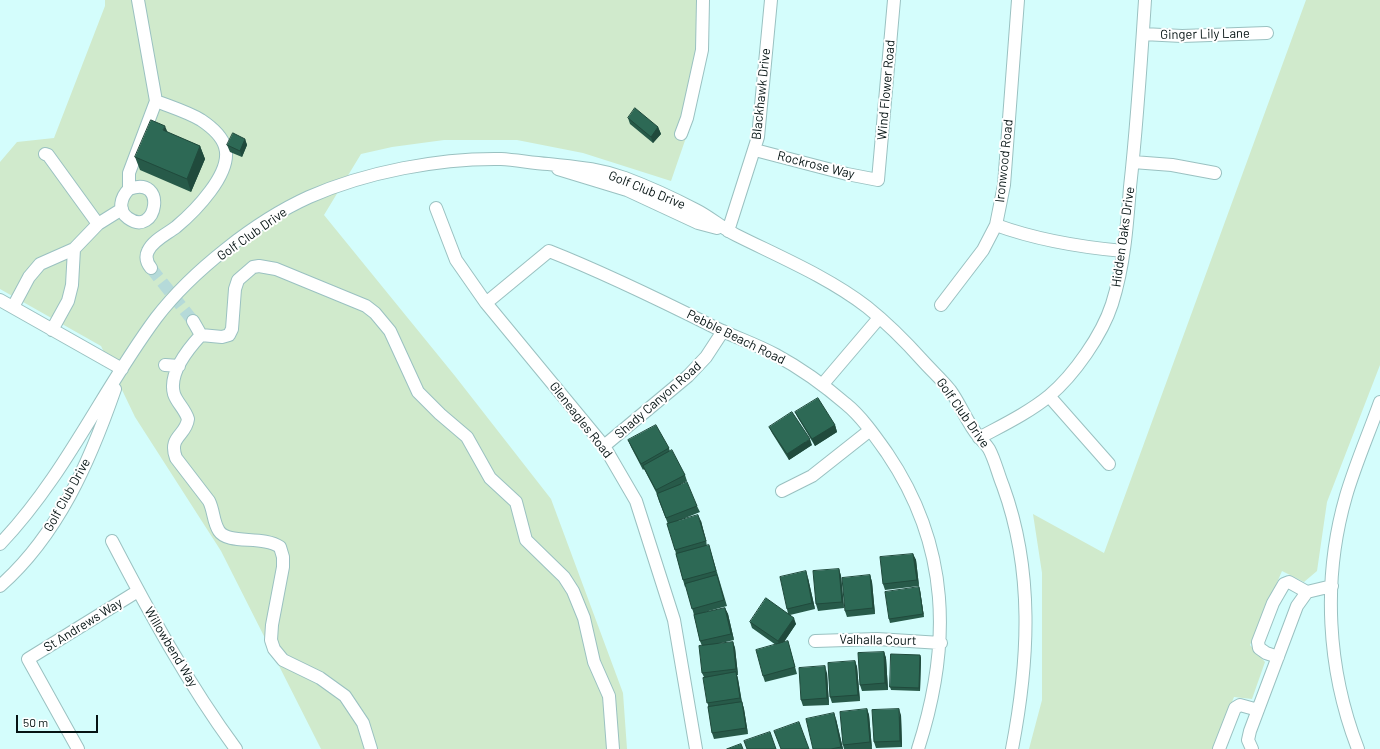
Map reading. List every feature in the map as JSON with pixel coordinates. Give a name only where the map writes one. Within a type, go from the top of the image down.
[{"type":"street","points":[[129,189],[140,187],[150,192],[155,202],[155,208],[149,217],[139,221],[128,218],[122,209],[122,198],[129,189],[130,172],[156,101],[138,0]]},
{"type":"street","points":[[681,134],[687,118],[702,50],[703,0]]},
{"type":"street","name":"Blackhawk Drive","points":[[728,231],[755,150],[771,0]]},
{"type":"street","name":"Wind Flower Road","points":[[878,180],[894,0]]},
{"type":"street","name":"Ironwood Road","points":[[941,305],[983,250],[996,225],[1004,185],[1018,0]]},
{"type":"street","name":"Hidden Oaks Drive","points":[[979,438],[1018,417],[1049,396],[1086,353],[1102,327],[1111,305],[1120,274],[1133,162],[1145,0]]},
{"type":"street","name":"Ginger Lily Lane","points":[[1143,34],[1182,36],[1267,33]]},
{"type":"street","points":[[151,268],[147,259],[147,252],[153,244],[190,216],[208,195],[221,171],[226,153],[221,139],[201,120],[156,101]]},
{"type":"street","name":"Rockrose Way","points":[[755,150],[847,174],[878,180]]},
{"type":"street","points":[[45,154],[48,155],[98,224]]},
{"type":"street","name":"Golf Club Drive","points":[[0,544],[22,520],[63,466],[156,318],[191,279],[214,259],[272,217],[307,198],[343,183],[378,174],[435,164],[500,159],[546,164],[559,167],[581,166],[622,177],[699,212],[728,231],[817,276],[864,305],[902,338],[950,390],[979,438],[988,447],[1010,505],[1022,560],[1027,607],[1026,659],[1020,710],[1012,749]]},
{"type":"street","points":[[1133,162],[1172,165],[1215,173]]},
{"type":"street","name":"Gleneagles Road","points":[[436,208],[456,260],[486,303],[604,446],[627,484],[640,512],[674,620],[696,749]]},
{"type":"street","points":[[13,307],[29,277],[40,264],[74,249],[98,224],[122,209]]},
{"type":"street","points":[[996,225],[1039,239],[1123,251]]},
{"type":"street","points":[[52,330],[68,301],[74,249]]},
{"type":"street","name":"Pebble Beach Road","points":[[486,303],[549,252],[588,267],[723,332],[776,354],[822,385],[847,405],[869,430],[899,472],[909,489],[924,526],[931,551],[939,594],[941,643],[937,672],[918,749]]},
{"type":"street","points":[[54,258],[72,273]]},
{"type":"street","points":[[200,335],[222,337],[228,335],[232,329],[235,288],[238,280],[249,269],[259,266],[276,269],[366,306],[375,313],[396,341],[409,375],[418,392],[440,414],[467,437],[490,478],[516,502],[526,540],[564,577],[573,591],[584,618],[594,662],[609,696],[613,749]]},
{"type":"street","points":[[0,300],[122,370]]},
{"type":"street","points":[[822,385],[879,318]]},
{"type":"street","points":[[193,321],[200,335]]},
{"type":"street","name":"Shady Canyon Road","points":[[604,446],[688,376],[706,357],[723,332]]},
{"type":"street","points":[[200,335],[179,366],[174,378],[174,393],[188,419],[186,427],[175,441],[174,452],[176,458],[209,502],[213,509],[217,527],[222,534],[231,539],[269,541],[280,547],[283,557],[283,567],[272,626],[272,640],[274,649],[283,660],[320,678],[344,696],[363,723],[371,749]]},
{"type":"street","points":[[165,365],[179,366]]},
{"type":"street","name":"Golf Club Drive","points":[[0,586],[37,548],[64,506],[98,437],[122,370]]},
{"type":"street","points":[[1049,396],[1109,464]]},
{"type":"street","points":[[1358,749],[1349,725],[1338,685],[1332,648],[1332,569],[1346,496],[1380,402]]},
{"type":"street","points":[[782,491],[812,476],[869,430]]},
{"type":"street","name":"Willowbend Way","points":[[112,541],[138,591],[215,720],[236,749]]},
{"type":"street","points":[[1278,657],[1266,653],[1259,648],[1258,642],[1273,602],[1284,584],[1289,582],[1307,592]]},
{"type":"street","points":[[1252,749],[1248,740],[1297,606],[1307,592],[1332,586]]},
{"type":"street","name":"St Andrews Way","points":[[78,749],[28,659],[138,591]]},
{"type":"street","name":"Valhalla Court","points":[[815,641],[877,639],[941,643]]},
{"type":"street","points":[[1219,749],[1235,708],[1240,705],[1258,710]]},
{"type":"green space","points":[[105,0],[708,0],[690,126],[671,181],[583,153],[517,140],[444,140],[392,147],[361,154],[324,215],[455,376],[551,499],[623,693],[627,749],[321,749],[221,551],[135,417],[101,346],[0,289],[0,162],[17,142],[54,138],[105,6]]},
{"type":"green space","points":[[1306,0],[1380,0],[1380,365],[1327,502],[1317,571],[1304,582],[1282,571],[1250,645],[1265,662],[1252,699],[1234,697],[1213,749],[1029,749],[1042,700],[1042,573],[1033,514],[1104,553]]},
{"type":"building","points":[[635,108],[658,127],[651,137],[628,118]]},
{"type":"building","points":[[151,120],[165,126],[163,130],[200,146],[187,179],[135,157]]},
{"type":"building","points":[[233,133],[245,139],[240,151],[227,145]]},
{"type":"building","points":[[818,398],[835,425],[812,439],[795,412]]},
{"type":"building","points":[[792,412],[810,439],[787,454],[769,427]]},
{"type":"building","points":[[656,425],[669,448],[641,464],[628,440]]},
{"type":"building","points":[[672,450],[685,475],[656,490],[643,466]]},
{"type":"building","points":[[687,482],[697,506],[666,518],[657,494]]},
{"type":"building","points":[[698,515],[706,541],[675,550],[667,524]]},
{"type":"building","points":[[709,545],[716,571],[683,580],[676,554]]},
{"type":"building","points":[[913,554],[917,580],[883,584],[880,557]]},
{"type":"building","points":[[839,569],[842,602],[816,604],[813,571]]},
{"type":"building","points":[[806,571],[812,603],[787,609],[780,577]]},
{"type":"building","points":[[717,575],[724,600],[692,609],[685,584]]},
{"type":"building","points":[[870,575],[873,608],[845,611],[842,578]]},
{"type":"building","points":[[919,587],[923,614],[889,619],[885,592]]},
{"type":"building","points":[[766,598],[794,618],[778,641],[750,622]]},
{"type":"building","points":[[725,608],[731,634],[700,641],[694,615]]},
{"type":"building","points":[[788,641],[795,667],[763,676],[756,650]]},
{"type":"building","points":[[733,642],[736,669],[702,673],[699,646]]},
{"type":"building","points":[[884,652],[885,683],[860,685],[858,653]]},
{"type":"building","points":[[891,654],[920,655],[919,688],[890,687]]},
{"type":"building","points":[[855,661],[858,695],[830,697],[828,663]]},
{"type":"building","points":[[825,666],[827,698],[801,700],[799,668]]},
{"type":"building","points":[[736,672],[740,698],[707,703],[703,678]]},
{"type":"building","points":[[742,702],[746,728],[712,733],[708,707]]},
{"type":"building","points":[[867,709],[870,742],[843,745],[840,712]]},
{"type":"building","points":[[899,709],[900,741],[874,742],[872,710]]},
{"type":"building","points":[[834,713],[841,747],[831,749],[813,749],[806,719]]},
{"type":"building","points":[[799,722],[809,749],[781,749],[774,731]]},
{"type":"building","points":[[770,732],[776,749],[747,749],[744,741]]},
{"type":"building","points":[[741,744],[743,749],[727,749]]},
{"type":"tunnel","points":[[151,268],[193,321]]}]
